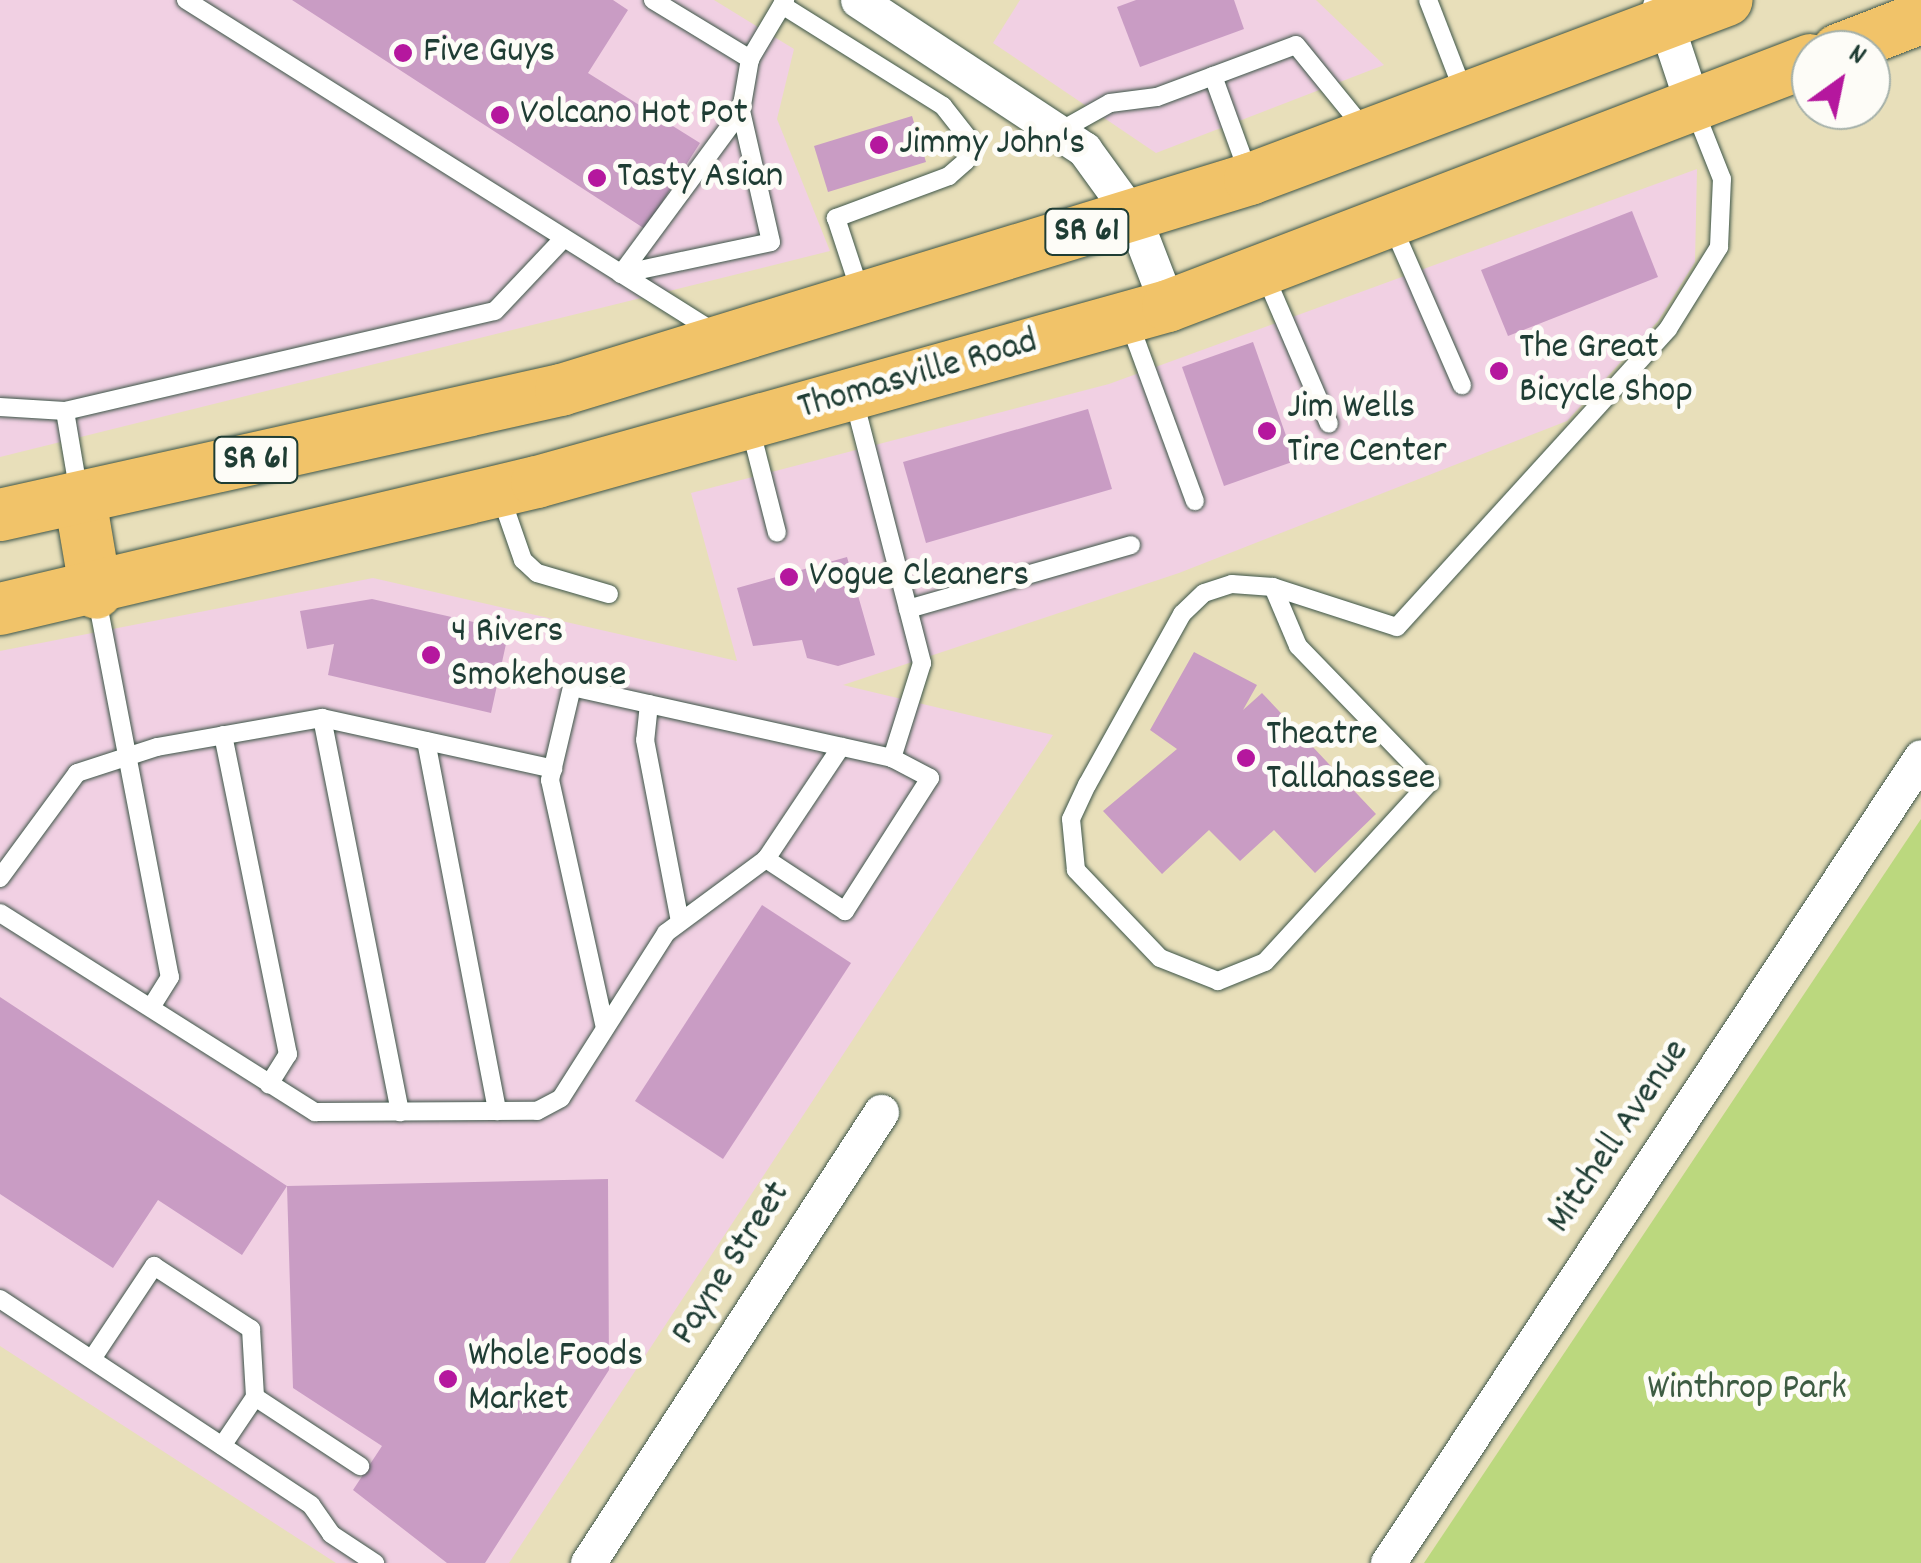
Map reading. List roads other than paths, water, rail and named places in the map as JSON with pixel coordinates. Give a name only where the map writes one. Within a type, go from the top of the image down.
[{"type":"main road","name":"SR 61","points":[[0,515],[561,390],[1134,218],[1467,103],[1662,12],[1727,0]]},
{"type":"main road","points":[[1890,30],[1921,18]]},
{"type":"main road","name":"Thomasville Road","points":[[0,609],[96,594],[499,492],[1148,311],[1791,68]]},
{"type":"main road","points":[[727,340],[749,423]]},
{"type":"main road","points":[[80,500],[96,594]]},
{"type":"street","points":[[858,0],[1060,131],[1106,174],[1134,218],[1148,311]]},
{"type":"street","points":[[1662,12],[1693,106]]},
{"type":"street","name":"Mitchell Avenue","points":[[1388,1563],[1921,757]]},
{"type":"street","name":"Payne Street","points":[[588,1563],[881,1112]]},
{"type":"lane","points":[[186,0],[727,340]]},
{"type":"lane","points":[[654,0],[750,59]]},
{"type":"lane","points":[[1428,0],[1467,103]]},
{"type":"lane","points":[[621,274],[771,242],[741,111],[750,59],[784,3],[943,106],[969,139],[966,161],[949,176],[836,218],[862,300]]},
{"type":"lane","points":[[1060,131],[1110,103],[1213,76],[1296,45],[1372,138]]},
{"type":"lane","points":[[1213,76],[1250,179]]},
{"type":"lane","points":[[1273,587],[1298,646],[1430,782],[1264,962],[1218,981],[1160,958],[1076,870],[1072,819],[1182,614],[1232,584],[1273,587],[1396,627],[1668,329],[1719,247],[1722,178],[1693,106]]},
{"type":"lane","points":[[621,274],[741,111]]},
{"type":"lane","points":[[1390,221],[1462,385]]},
{"type":"lane","points":[[0,407],[64,411],[495,310],[564,238]]},
{"type":"lane","points":[[1262,270],[1329,424]]},
{"type":"lane","points":[[1148,311],[1195,501]]},
{"type":"lane","points":[[852,396],[922,663],[892,758]]},
{"type":"lane","points":[[64,411],[80,500]]},
{"type":"lane","points":[[749,423],[777,533]]},
{"type":"lane","points":[[499,492],[523,560],[537,573],[609,594]]},
{"type":"lane","points":[[908,609],[1130,545]]},
{"type":"lane","points":[[96,594],[124,758],[170,977],[150,1008]]},
{"type":"lane","points":[[605,1028],[553,768],[572,688],[892,758],[930,778],[846,911],[766,859]]},
{"type":"lane","points":[[648,704],[645,740],[680,922]]},
{"type":"lane","points":[[0,878],[77,773],[222,735],[322,718],[553,768]]},
{"type":"lane","points":[[322,718],[400,1112]]},
{"type":"lane","points":[[222,735],[288,1054],[270,1084]]},
{"type":"lane","points":[[426,740],[497,1112]]},
{"type":"lane","points":[[0,913],[314,1112],[537,1111],[561,1098],[680,922],[766,859],[840,747]]},
{"type":"lane","points":[[92,1359],[154,1266],[251,1329],[255,1396],[222,1446]]},
{"type":"lane","points":[[0,1298],[222,1446],[375,1563]]},
{"type":"lane","points":[[255,1396],[360,1466]]},
{"type":"place","name":"Five Guys","points":[[403,53]]},
{"type":"place","name":"Volcano Hot Pot","points":[[500,115]]},
{"type":"place","name":"Jimmy John's","points":[[879,145]]},
{"type":"place","name":"Tasty Asian","points":[[597,178]]},
{"type":"place","name":"The Great Bicycle Shop","points":[[1499,371]]},
{"type":"place","name":"Jim Wells Tire Center","points":[[1267,431]]},
{"type":"place","name":"Vogue Cleaners","points":[[789,577]]},
{"type":"place","name":"4 Rivers Smokehouse","points":[[431,655]]},
{"type":"place","name":"Theatre Tallahassee","points":[[1246,758]]},
{"type":"place","name":"Whole Foods Market","points":[[448,1379]]},
{"type":"park label","name":"Winthrop Park","points":[[1747,1390]]}]
